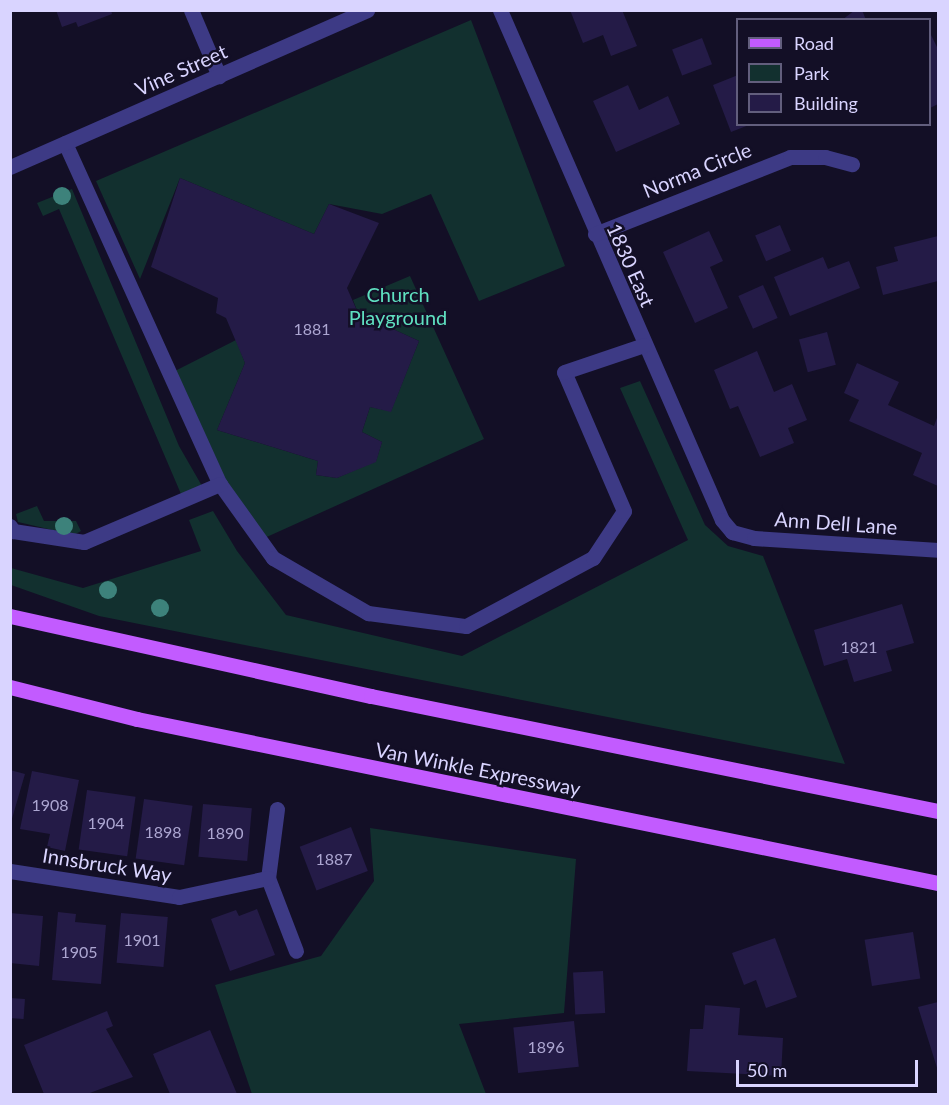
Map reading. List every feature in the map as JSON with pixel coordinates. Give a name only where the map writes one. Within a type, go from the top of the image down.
[{"type":"main road","points":[[10,616],[371,696],[939,811]]},
{"type":"main road","name":"Van Winkle Expressway","points":[[10,687],[137,720],[939,883]]},
{"type":"street","points":[[191,10],[219,76]]},
{"type":"street","name":"Vine Street","points":[[10,167],[367,10]]},
{"type":"street","name":"1830 East","points":[[500,10],[715,509],[732,532]]},
{"type":"street","points":[[65,143],[220,484],[273,558],[368,613],[466,626],[592,558],[624,511],[564,372],[644,345]]},
{"type":"street","name":"Norma Circle","points":[[595,234],[790,158],[825,157],[852,164]]},
{"type":"street","points":[[10,526],[13,531],[84,542],[220,484]]},
{"type":"street","name":"Ann Dell Lane","points":[[732,532],[754,538],[939,550]]},
{"type":"street","points":[[277,809],[268,878],[296,951]]},
{"type":"street","name":"Innsbruck Way","points":[[10,872],[179,897],[268,878]]},
{"type":"green space","points":[[471,20],[565,266],[479,301],[431,194],[382,214],[329,204],[314,234],[180,178],[140,279],[96,181]]},
{"type":"green space","points":[[72,189],[179,446],[202,486],[181,494],[59,209],[43,216],[37,203]]},
{"type":"green space","name":"Church Playground","points":[[410,276],[484,439],[260,540],[220,484],[173,372],[236,340],[245,363],[217,430],[318,461],[316,475],[337,478],[376,461],[382,442],[362,432],[370,407],[391,411],[419,341],[358,313],[353,300]]},
{"type":"green space","points":[[640,381],[705,525],[728,546],[763,556],[845,764],[99,616],[11,585],[11,568],[83,588],[201,551],[189,520],[213,511],[237,551],[286,615],[462,656],[688,540],[620,388]]},
{"type":"green space","points":[[37,506],[44,521],[76,521],[81,531],[74,535],[18,522],[16,514]]},
{"type":"green space","points":[[370,828],[576,859],[564,1013],[459,1024],[486,1094],[252,1094],[215,985],[321,956],[374,881]]},
{"type":"building","points":[[56,10],[111,10],[112,14],[78,27],[76,22],[62,27]]},
{"type":"building","points":[[570,10],[622,10],[637,46],[611,56],[603,35],[583,43]]},
{"type":"building","points":[[855,10],[862,10],[865,18],[845,18]]},
{"type":"building","points":[[931,35],[938,49],[938,104],[931,108]]},
{"type":"building","points":[[702,38],[712,64],[682,76],[672,49]]},
{"type":"building","points":[[736,76],[736,126],[746,126],[731,132],[713,85]]},
{"type":"building","points":[[628,85],[639,110],[668,96],[680,124],[616,152],[593,101]]},
{"type":"building","points":[[180,178],[314,234],[329,204],[379,223],[347,288],[358,313],[419,341],[391,412],[370,407],[362,432],[382,442],[376,462],[337,478],[316,475],[318,461],[217,430],[245,363],[226,318],[216,313],[218,298],[151,267]]},
{"type":"building","points":[[780,225],[791,251],[766,261],[755,236]]},
{"type":"building","points":[[709,231],[723,261],[710,267],[728,308],[695,323],[663,252]]},
{"type":"building","points":[[938,236],[938,281],[883,295],[876,267],[898,261],[894,247]]},
{"type":"building","points":[[823,257],[828,269],[849,261],[860,288],[790,316],[774,277]]},
{"type":"building","points":[[763,285],[778,318],[753,329],[738,296]]},
{"type":"building","points":[[827,332],[836,365],[808,372],[799,340]]},
{"type":"building","points":[[757,351],[774,392],[792,384],[807,420],[788,428],[794,443],[760,457],[738,406],[730,409],[714,370]]},
{"type":"building","points":[[857,363],[899,382],[888,405],[934,426],[938,415],[938,486],[913,475],[922,453],[849,421],[859,400],[844,393]]},
{"type":"building","points":[[902,604],[914,643],[886,651],[892,671],[854,682],[847,659],[824,666],[814,630]]},
{"type":"building","points":[[10,770],[25,774],[11,822],[10,822]]},
{"type":"building","points":[[32,771],[79,780],[65,851],[47,847],[50,834],[20,829]]},
{"type":"building","points":[[87,790],[136,797],[127,856],[79,849]]},
{"type":"building","points":[[144,799],[193,806],[184,865],[136,858]]},
{"type":"building","points":[[203,804],[252,808],[247,861],[198,857]]},
{"type":"building","points":[[351,827],[368,871],[316,891],[300,847]]},
{"type":"building","points":[[257,909],[275,955],[230,971],[211,919],[236,910],[239,916]]},
{"type":"building","points":[[58,912],[76,914],[75,922],[106,925],[101,984],[52,980]]},
{"type":"building","points":[[10,913],[43,916],[39,966],[10,963]]},
{"type":"building","points":[[121,913],[168,917],[163,967],[117,963]]},
{"type":"building","points":[[913,932],[920,978],[872,986],[865,940]]},
{"type":"building","points":[[775,938],[797,997],[766,1008],[756,980],[744,985],[732,953]]},
{"type":"building","points":[[603,971],[605,1013],[575,1015],[573,973]]},
{"type":"building","points":[[10,998],[25,999],[24,1019],[10,1018]]},
{"type":"building","points":[[938,1002],[938,1071],[918,1007]]},
{"type":"building","points":[[705,1005],[740,1008],[738,1035],[783,1038],[781,1076],[687,1071],[690,1029],[703,1029]]},
{"type":"building","points":[[107,1011],[113,1026],[106,1029],[133,1077],[87,1094],[44,1094],[24,1045]]},
{"type":"building","points":[[574,1021],[579,1067],[518,1073],[513,1027]]},
{"type":"building","points":[[210,1030],[237,1094],[170,1094],[153,1054]]}]
